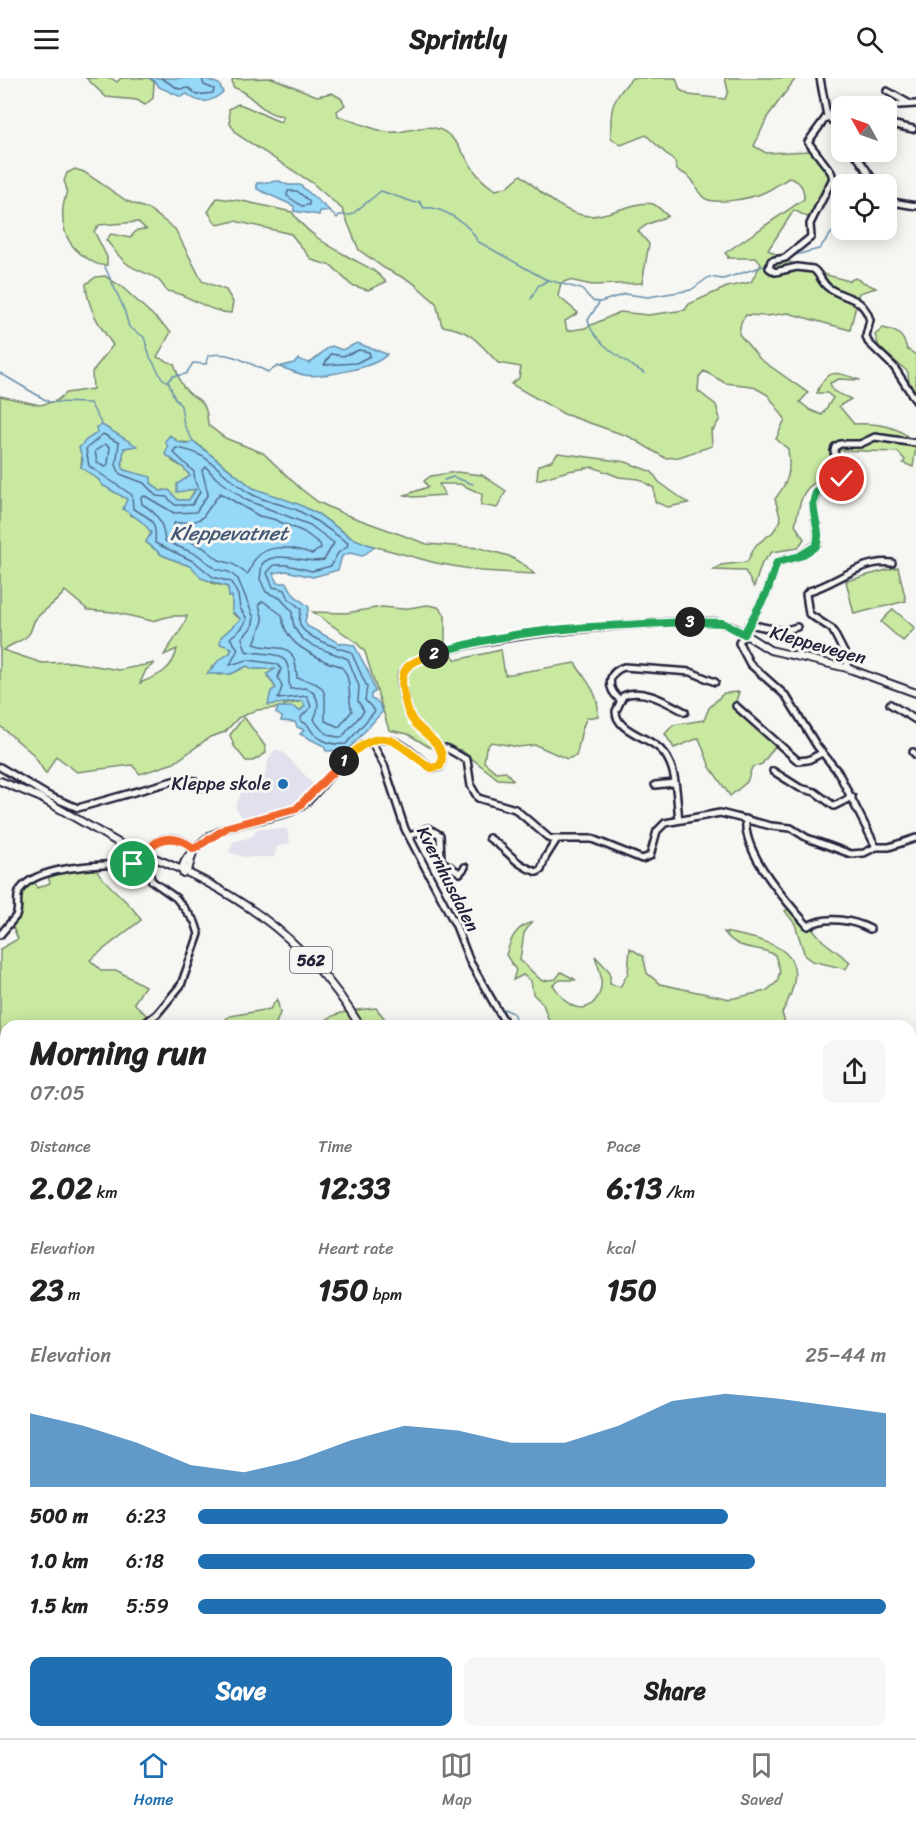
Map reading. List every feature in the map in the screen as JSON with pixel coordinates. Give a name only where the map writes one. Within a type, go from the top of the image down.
[{"type":"main road","name":"Kleppevegen","points":[[440,749],[411,717],[402,685],[406,668],[423,658],[476,643],[596,626],[711,621],[728,624],[770,650],[847,668],[916,693]]},
{"type":"main road","points":[[184,871],[194,849],[228,827],[296,809],[354,751],[371,741],[394,741],[434,769],[442,762],[440,749]]},
{"type":"main road","name":"562","points":[[0,781],[30,792],[129,848],[203,879],[232,896],[266,919],[303,951],[328,979],[356,1020]]},
{"type":"main road","points":[[184,871],[191,862],[194,849]]},
{"type":"main road","points":[[191,862],[203,879]]},
{"type":"main road","name":"562","points":[[184,871],[232,896]]},
{"type":"street","points":[[819,78],[829,116],[808,142],[831,172],[832,178],[810,224],[812,237],[785,258],[771,261],[769,268],[775,272],[797,267],[813,269],[827,287],[849,296],[861,305],[870,320],[866,339],[874,351],[894,368],[916,401]]},
{"type":"street","points":[[887,91],[913,104]]},
{"type":"street","points":[[897,105],[913,104]]},
{"type":"street","points":[[897,125],[913,129]]},
{"type":"street","points":[[897,203],[916,206]]},
{"type":"street","points":[[876,847],[838,772],[822,753],[784,694],[762,677],[746,660],[740,644],[767,592],[777,562],[805,554],[817,544],[819,533],[812,512],[818,491],[822,485],[838,482],[842,478],[834,451],[835,447],[841,444],[856,445],[875,437],[916,443]]},
{"type":"street","points":[[847,668],[848,660],[832,628],[809,614],[806,594],[808,591],[837,581],[852,570],[881,562],[892,563]]},
{"type":"street","points":[[749,624],[782,631],[797,627]]},
{"type":"street","points":[[620,700],[611,691],[610,680],[615,670],[624,667],[691,672],[715,682]]},
{"type":"street","points":[[680,820],[671,765],[662,751],[616,719],[620,700],[627,694],[641,693],[685,712]]},
{"type":"street","points":[[890,704],[916,720]]},
{"type":"street","points":[[736,706],[798,761],[808,760],[822,753]]},
{"type":"street","name":"Kvernhusdalen","points":[[371,741],[384,765],[404,826],[458,930],[470,962],[504,1020]]},
{"type":"street","points":[[440,749],[446,748],[467,760],[471,786],[478,798],[515,809],[548,838],[592,839],[644,859],[650,856],[660,828],[668,822],[724,813],[773,827],[791,828],[807,838],[848,854],[864,853],[876,847],[889,846],[916,838]]},
{"type":"street","points":[[0,767],[47,795],[78,808],[180,779],[195,781],[200,788]]},
{"type":"street","points":[[773,771],[800,788],[815,792],[834,806],[852,797]]},
{"type":"street","points":[[655,785],[674,783]]},
{"type":"street","points":[[746,819],[751,843],[758,857],[786,903],[808,926],[817,922],[838,920],[858,923],[870,929]]},
{"type":"street","points":[[410,836],[422,834],[428,828],[440,835],[441,861],[460,873],[465,867]]},
{"type":"street","points":[[149,1020],[157,1014],[181,985],[199,934],[195,922],[174,895],[152,881],[144,862],[147,851],[156,842],[168,838],[184,841],[194,849]]},
{"type":"street","points":[[489,838],[508,851],[519,865],[537,872],[541,870],[556,839]]},
{"type":"street","points":[[0,935],[16,916],[18,894],[30,879],[81,866],[144,862]]},
{"type":"shaded area","name":"Kleppe skole","points":[[275,749],[284,753],[314,785],[291,806],[243,818],[235,807],[244,786],[264,779],[269,758]]},
{"type":"shaded area","points":[[257,829],[287,829],[290,843],[277,847],[274,857],[243,857],[229,852],[233,842],[253,836]]},
{"type":"green space","points":[[86,78],[111,78],[117,82],[121,78],[149,78],[154,82],[153,98],[145,105],[137,100],[106,97]]},
{"type":"green space","points":[[272,78],[317,96],[332,93],[341,98],[345,105],[337,111],[338,116],[387,132],[430,127],[445,132],[458,145],[479,177],[496,190],[507,187],[521,175],[552,201],[579,214],[596,216],[647,203],[659,208],[668,216],[638,231],[649,244],[642,283],[592,285],[569,280],[561,283],[558,296],[578,313],[565,321],[567,331],[585,328],[620,312],[648,315],[685,310],[689,304],[727,287],[751,282],[761,264],[756,258],[727,258],[729,257],[725,253],[804,199],[801,186],[789,178],[768,191],[751,197],[723,201],[707,199],[698,192],[692,180],[677,170],[675,162],[646,135],[621,145],[611,138],[613,105],[632,78],[676,78],[680,90],[689,95],[725,99],[728,91],[725,78],[796,78],[768,116],[754,146],[766,153],[811,151],[831,177],[811,219],[794,210],[768,250],[801,268],[849,281],[855,278],[876,288],[859,293],[850,330],[788,313],[767,316],[746,315],[741,322],[739,334],[760,359],[808,393],[800,402],[810,410],[822,415],[833,398],[827,393],[817,393],[828,375],[839,374],[860,380],[839,379],[830,383],[833,391],[851,399],[839,406],[854,424],[888,427],[911,439],[916,446],[913,467],[903,463],[905,460],[898,452],[830,450],[829,467],[823,480],[805,491],[800,503],[795,525],[804,539],[798,548],[772,552],[762,563],[754,587],[745,571],[714,570],[721,565],[747,562],[756,545],[773,532],[781,520],[775,499],[788,476],[789,457],[788,449],[776,439],[785,419],[768,395],[752,386],[725,383],[704,371],[699,377],[698,391],[716,405],[720,419],[713,430],[711,429],[712,446],[679,457],[665,458],[630,437],[564,414],[511,384],[519,378],[521,367],[498,363],[468,334],[442,326],[436,303],[412,282],[384,268],[359,250],[342,209],[311,182],[238,135],[230,124],[229,109],[238,104],[281,122],[283,116],[269,112],[241,90],[233,87],[232,79]]},
{"type":"green space","points":[[75,169],[84,172],[127,201],[150,210],[175,229],[202,281],[226,290],[233,302],[231,313],[222,312],[174,292],[166,291],[153,276],[122,260],[106,240],[111,234],[130,238],[137,230],[146,229],[138,222],[99,225],[94,231],[107,257],[107,265],[95,263],[79,253],[70,242],[63,223],[67,192],[64,181],[67,173]]},
{"type":"green space","points":[[217,198],[292,212],[316,237],[373,270],[386,282],[368,290],[351,285],[332,266],[312,260],[291,234],[235,221],[217,225],[208,212]]},
{"type":"green space","points":[[105,276],[122,287],[171,332],[157,357],[174,364],[186,390],[205,407],[208,425],[225,438],[263,453],[318,502],[344,514],[427,544],[480,548],[509,556],[526,566],[534,574],[481,571],[436,563],[358,542],[318,514],[253,488],[196,443],[178,442],[175,439],[167,443],[172,461],[184,468],[190,476],[178,491],[196,488],[189,500],[178,500],[164,490],[161,492],[145,477],[124,470],[122,465],[124,448],[136,446],[97,433],[82,456],[81,467],[99,480],[102,485],[127,499],[130,515],[143,521],[151,533],[146,542],[162,555],[192,567],[212,583],[228,587],[229,596],[232,596],[233,614],[241,619],[237,624],[230,654],[211,668],[218,675],[231,674],[247,666],[253,669],[275,669],[268,674],[268,677],[284,705],[304,701],[305,706],[300,711],[284,707],[257,710],[238,718],[225,732],[210,737],[174,763],[140,774],[132,765],[77,772],[56,756],[46,774],[33,754],[0,726],[0,396],[40,405],[56,401],[66,393],[93,389],[92,372],[113,345],[99,324],[89,301],[86,284],[96,277]],"holes":[[[65,591],[88,610],[113,612],[152,621],[171,616],[187,616],[164,655],[177,649],[172,662],[159,675],[140,683],[146,670],[155,663],[119,670],[72,662],[42,663],[3,650],[27,636],[37,617]]]},
{"type":"green space","points":[[883,328],[899,334],[907,349],[916,355],[916,390],[909,385],[908,372],[879,347],[875,335]]},
{"type":"green space","points":[[558,453],[626,462],[652,472],[659,482],[688,503],[668,507],[655,502],[654,488],[639,479],[619,477],[593,467],[537,480],[538,466],[551,461]]},
{"type":"green space","points":[[456,472],[482,475],[506,491],[497,508],[481,505],[482,494],[460,484],[439,484],[445,495],[413,497],[405,495],[428,487],[424,481],[431,476]]},
{"type":"green space","points":[[898,567],[906,601],[854,614],[846,581]]},
{"type":"green space","points":[[427,605],[438,607],[445,615],[445,646],[456,660],[501,650],[505,675],[575,663],[595,694],[598,708],[598,716],[587,718],[585,722],[576,756],[567,759],[536,745],[518,747],[491,742],[486,748],[484,762],[496,772],[505,771],[513,780],[498,779],[461,750],[447,749],[438,744],[438,749],[429,747],[408,734],[389,730],[365,652],[356,642],[313,612],[346,613],[382,607],[403,609]]},
{"type":"green space","points":[[893,609],[915,628],[903,641],[881,622]]},
{"type":"green space","points":[[739,692],[735,704],[776,745],[762,764],[752,767],[747,782],[730,796],[710,767],[699,738],[674,748],[665,734],[673,725],[704,720],[709,708],[724,693]]},
{"type":"green space","points":[[244,717],[265,746],[266,753],[253,761],[246,761],[234,746],[230,735]]},
{"type":"green space","points":[[94,866],[105,881],[136,912],[141,920],[90,960],[102,971],[118,971],[145,986],[134,1003],[149,1018],[146,1020],[0,1020],[0,949],[18,939],[12,925],[20,913],[21,889],[34,879],[37,888],[50,883],[48,875]]},
{"type":"green space","points":[[793,905],[823,941],[850,962],[846,969],[812,961],[805,956],[795,924],[785,911]]},
{"type":"green space","points":[[532,922],[524,933],[520,960],[542,981],[556,979],[561,972],[576,980],[560,980],[553,985],[567,1002],[579,1008],[594,1002],[600,991],[601,976],[595,956],[610,972],[610,984],[620,987],[628,973],[630,948],[643,956],[647,973],[660,984],[730,999],[766,991],[777,982],[780,971],[775,955],[742,946],[730,939],[724,932],[760,940],[786,953],[793,963],[795,976],[782,1013],[784,1020],[549,1020],[543,1004],[533,994],[531,981],[523,975],[513,980],[516,970],[506,955],[514,934],[521,927]]},
{"type":"green space","points":[[277,999],[280,1013],[277,1020],[225,1020],[230,1016],[270,1009]]},
{"type":"green space","points":[[376,1008],[385,1019],[326,1020],[338,1014]]},
{"type":"water","points":[[149,78],[203,78],[219,84],[223,92],[210,100],[201,101],[187,94],[181,97],[159,87]]},
{"type":"water","points":[[279,181],[288,185],[300,185],[330,211],[320,211],[319,215],[294,211],[294,206],[257,189],[257,183]]},
{"type":"water","points":[[357,343],[387,354],[361,368],[322,375],[304,375],[279,367],[294,363],[298,359],[309,363],[332,346],[342,350]]},
{"type":"water","name":"Kleppevatnet","points":[[102,425],[137,446],[124,448],[122,465],[124,470],[151,477],[151,483],[160,491],[169,490],[178,500],[189,500],[196,489],[177,492],[177,484],[190,476],[184,468],[165,454],[168,447],[165,441],[170,435],[178,442],[188,444],[193,441],[253,488],[298,504],[318,514],[350,537],[375,547],[362,556],[350,553],[342,556],[338,570],[313,577],[286,571],[273,573],[277,583],[287,583],[294,595],[309,607],[305,621],[307,626],[339,643],[354,645],[369,673],[375,692],[371,694],[371,699],[378,702],[383,711],[348,750],[326,751],[324,746],[300,734],[304,730],[297,727],[295,722],[281,721],[282,717],[276,713],[278,707],[293,707],[300,711],[305,706],[303,701],[268,705],[271,691],[276,688],[267,674],[275,669],[253,669],[247,666],[231,674],[207,674],[219,660],[230,653],[232,648],[220,644],[221,637],[241,619],[232,611],[232,596],[229,597],[228,587],[201,578],[192,567],[162,555],[146,542],[151,533],[142,522],[123,509],[127,499],[102,485],[99,480],[81,467],[83,460],[79,448],[97,433],[96,427]]},
{"type":"waterway","points":[[330,212],[337,218],[339,215],[351,215],[381,191],[416,203],[419,201],[424,208],[438,210],[455,217],[469,229],[477,241],[545,279],[581,289],[593,301],[600,302],[625,294],[648,297],[691,290],[709,277],[723,279],[767,265]]},
{"type":"waterway","points":[[791,256],[819,249],[831,234]]},
{"type":"waterway","points":[[772,265],[781,261]]},
{"type":"waterway","points":[[105,267],[124,309],[129,327],[144,337],[150,357],[162,378],[169,383],[174,397],[181,406],[184,425],[193,441]]},
{"type":"waterway","points":[[531,299],[538,286],[548,280]]},
{"type":"waterway","points":[[599,303],[588,320],[596,336],[611,351],[644,373]]},
{"type":"waterway","points":[[168,381],[173,376],[186,374],[193,363],[206,364],[208,356],[215,354],[238,358],[268,372],[278,366]]},
{"type":"waterway","points":[[0,373],[49,402],[90,403],[102,425]]},
{"type":"waterway","points":[[444,480],[453,477],[473,484]]},
{"type":"waterway","points":[[504,1009],[513,1013],[516,1020]]},
{"type":"place","name":"Kleppe skole","points":[[283,784]]},
{"type":"route","points":[[133,864],[144,863],[146,853],[153,844],[162,839],[176,838],[194,849],[214,833],[228,827],[294,810],[354,751],[368,742],[389,739],[403,745],[431,768],[438,768],[442,762],[440,749],[411,717],[401,679],[406,668],[423,658],[482,642],[603,626],[711,621],[728,624],[744,634],[767,592],[777,562],[781,559],[800,556],[816,546],[819,533],[812,512],[818,491],[823,484],[836,483],[842,479]]}]
